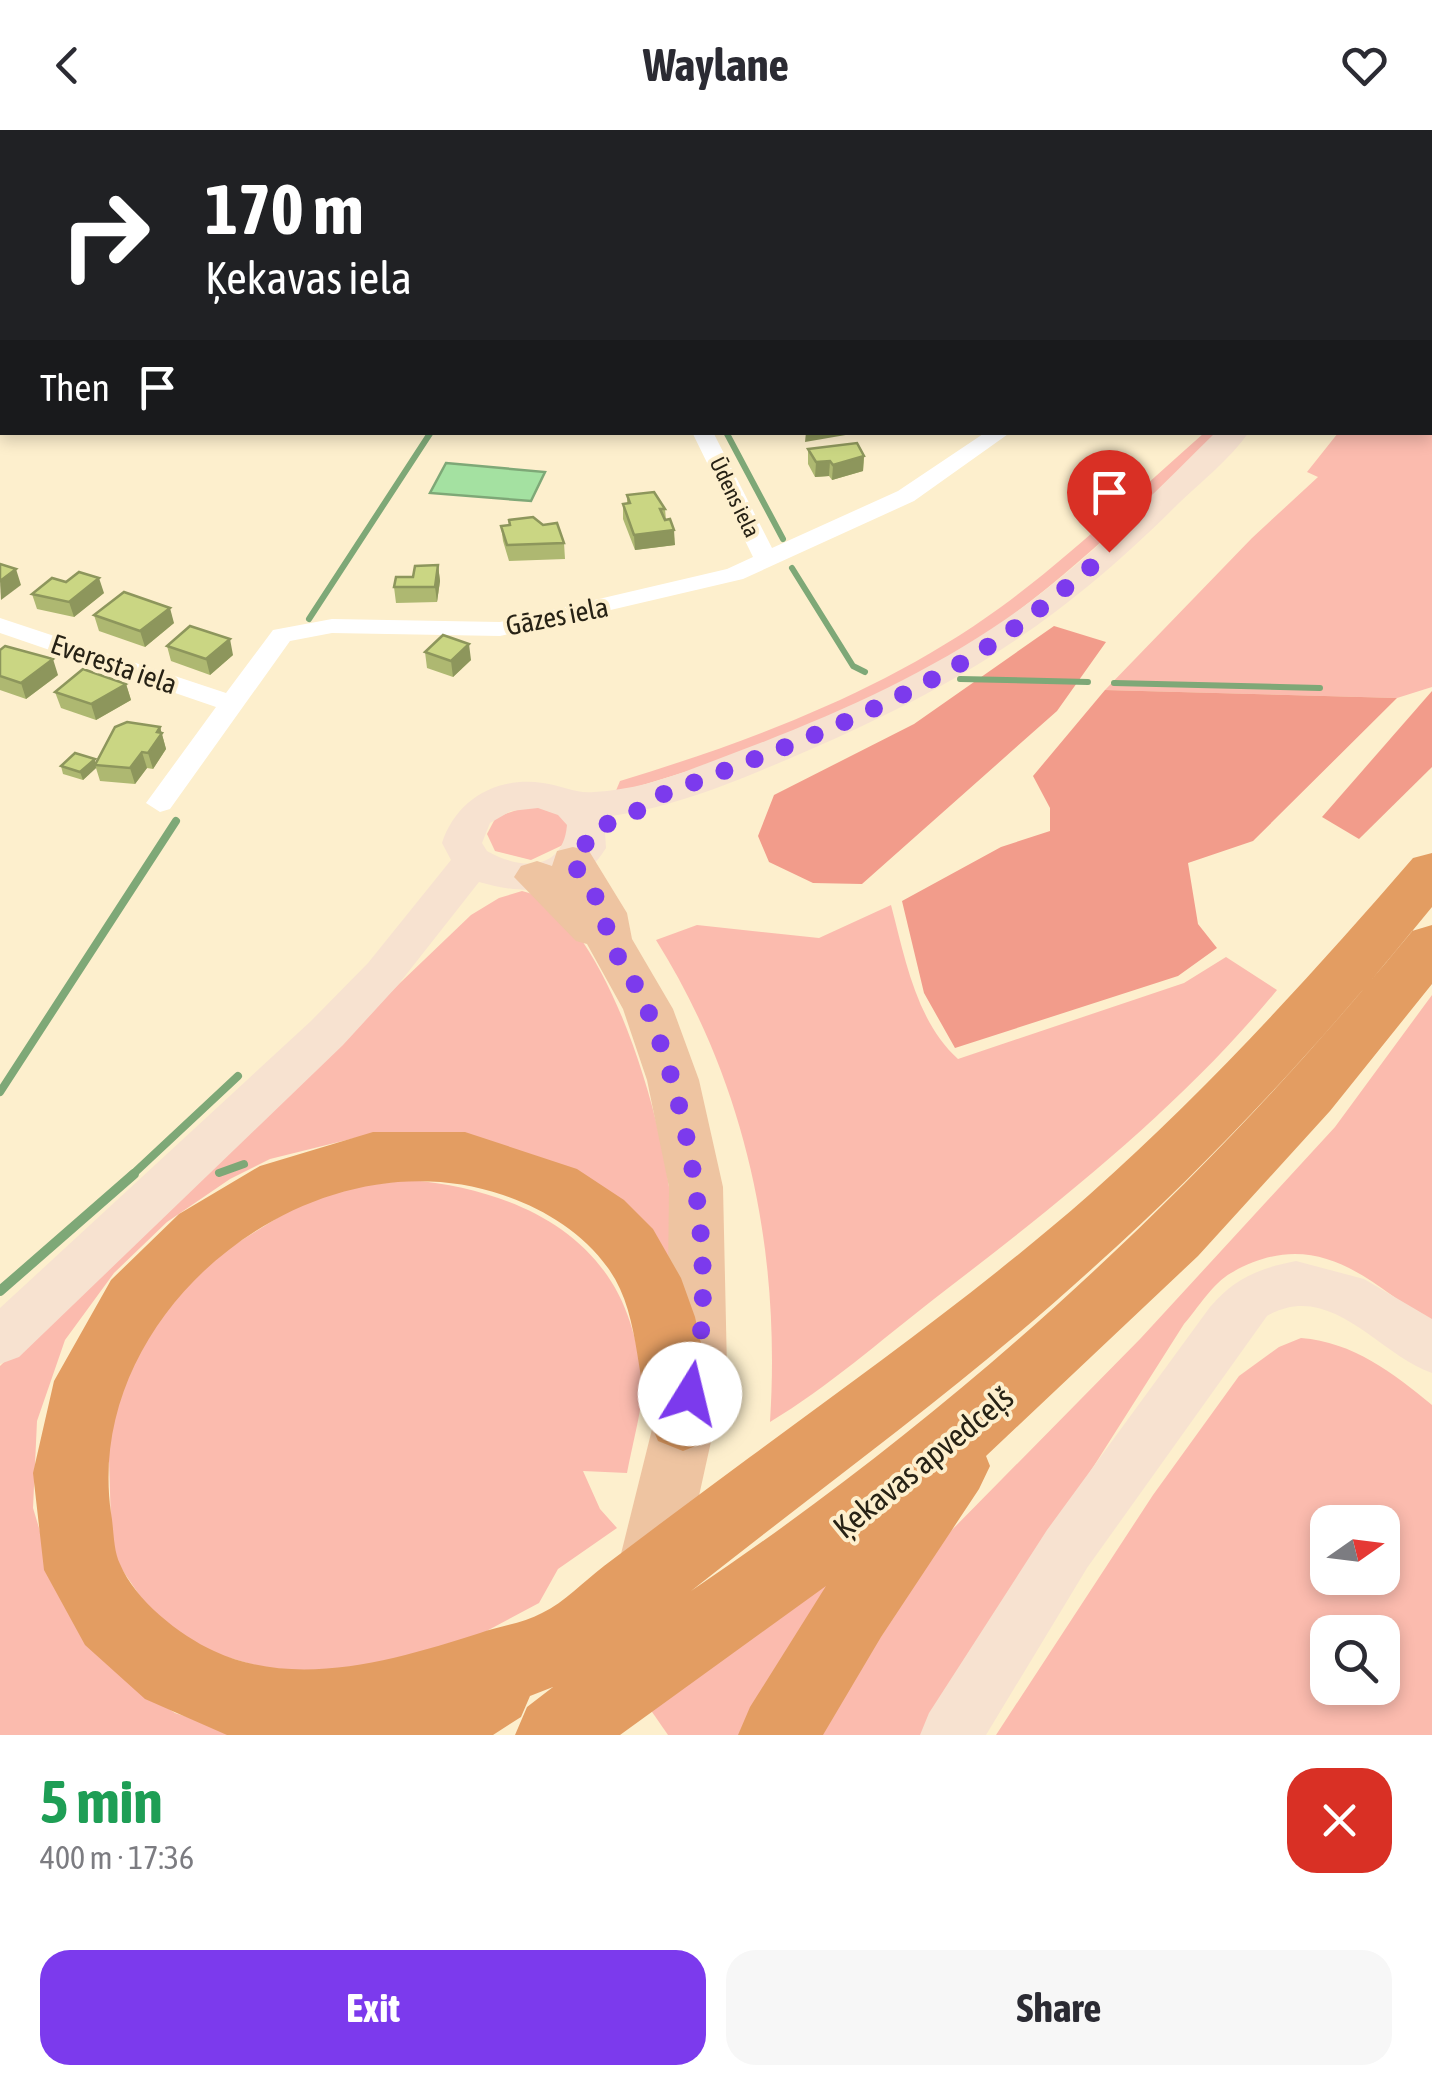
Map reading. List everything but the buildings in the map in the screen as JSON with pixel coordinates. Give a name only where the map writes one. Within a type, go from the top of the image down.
[{"type":"highway","points":[[422,1735],[562,1644],[976,1326],[1103,1220],[1181,1148],[1373,942],[1432,871]]},
{"type":"highway","name":"Ķekavas apvedceļš","points":[[555,1735],[794,1566],[1012,1390],[1128,1286],[1259,1150],[1432,945]]},
{"type":"highway","points":[[562,1644],[432,1690],[324,1707],[250,1702],[177,1676],[147,1658],[94,1593],[62,1525],[56,1462],[74,1376],[94,1332],[131,1282],[168,1246],[208,1215],[254,1189],[300,1171],[362,1156],[408,1154],[486,1160],[534,1176],[575,1198],[636,1254],[664,1326],[679,1447]]},
{"type":"highway","points":[[778,1735],[911,1524],[1012,1390]]},
{"type":"main road","points":[[0,1341],[165,1190],[382,974],[542,853],[639,810],[648,800],[865,714],[957,666],[1022,624],[1109,552],[1231,435]]},
{"type":"main road","points":[[542,853],[560,894],[586,924],[608,939],[654,1026],[673,1080],[696,1186],[700,1294],[697,1370],[636,1617],[589,1735]]},
{"type":"main road","points":[[951,1735],[1068,1549],[1228,1322],[1249,1300],[1280,1287],[1333,1289],[1372,1307],[1432,1350]]},
{"type":"street","name":"Ūdens iela","points":[[704,435],[767,562]]},
{"type":"street","name":"Gāzes iela","points":[[160,804],[229,703],[282,635],[300,629],[500,629],[645,598],[767,562],[906,496],[997,435]]},
{"type":"street","name":"Everesta iela","points":[[0,625],[229,703]]},
{"type":"shaded area","points":[[1202,435],[1218,435],[1054,583],[952,656],[813,726],[615,793],[620,781],[769,730],[866,688],[912,663],[1001,607]]},
{"type":"shaded area","points":[[1336,435],[1432,435],[1432,687],[1397,698],[1105,690],[1252,538],[1318,477],[1307,472]]},
{"type":"shaded area","points":[[446,463],[545,472],[531,501],[430,493]]},
{"type":"shaded area","points":[[1054,626],[1106,642],[1057,711],[862,884],[813,883],[769,862],[758,836],[774,795],[914,724]]},
{"type":"shaded area","points":[[1105,690],[1397,698],[1253,841],[1188,863],[1198,924],[1217,948],[1178,976],[955,1048],[924,993],[902,901],[1001,847],[1050,831],[1050,808],[1033,776]]},
{"type":"shaded area","points":[[1432,691],[1432,767],[1359,839],[1322,817]]},
{"type":"shaded area","points":[[532,805],[556,811],[569,826],[565,844],[531,860],[495,851],[487,834],[496,817]]},
{"type":"shaded area","points":[[522,891],[555,909],[585,945],[612,995],[636,1053],[667,1172],[673,1223],[672,1261],[371,1134],[270,1159],[230,1179],[167,1222],[114,1273],[65,1340],[37,1421],[33,1508],[55,1581],[132,1684],[175,1713],[243,1735],[0,1735],[0,1366],[471,915],[499,898]]},
{"type":"shaded area","points":[[891,905],[922,1008],[958,1059],[1184,983],[1226,957],[1277,990],[1199,1075],[1114,1154],[854,1363],[770,1422],[770,1295],[751,1172],[714,1053],[656,940],[697,925],[819,938]]},
{"type":"shaded area","points":[[1432,995],[1432,1326],[1362,1275],[1315,1256],[1289,1254],[1261,1260],[1224,1277],[1184,1324],[923,1735],[814,1735],[942,1540],[1141,1338],[1335,1127]]},
{"type":"shaded area","points":[[412,1180],[481,1192],[544,1218],[572,1237],[616,1289],[641,1364],[640,1411],[627,1473],[583,1471],[600,1509],[617,1528],[558,1569],[539,1603],[466,1642],[391,1666],[282,1673],[206,1651],[151,1612],[112,1555],[106,1366],[144,1301],[322,1190]]},
{"type":"shaded area","points":[[1301,1338],[1355,1353],[1432,1405],[1432,1735],[996,1735],[1153,1495],[1239,1376],[1279,1347]]},
{"type":"shaded area","points":[[845,1571],[741,1735],[668,1735],[650,1709]]},
{"type":"waterway","points":[[309,619],[429,435]]},
{"type":"waterway","points":[[728,435],[783,539]]},
{"type":"waterway","points":[[792,568],[853,666],[865,672]]},
{"type":"waterway","points":[[960,679],[1088,682]]},
{"type":"waterway","points":[[1114,683],[1320,688]]},
{"type":"waterway","points":[[0,1092],[176,821]]},
{"type":"waterway","points":[[131,1176],[238,1076]]},
{"type":"waterway","points":[[219,1173],[244,1164]]},
{"type":"waterway","points":[[0,1291],[134,1174]]},
{"type":"route","points":[[690,1394],[697,1370],[700,1294],[696,1186],[686,1132],[648,1009],[608,939],[604,913],[572,862],[584,849],[589,832],[639,810],[648,800],[865,714],[957,666],[1022,624],[1109,552]]}]
